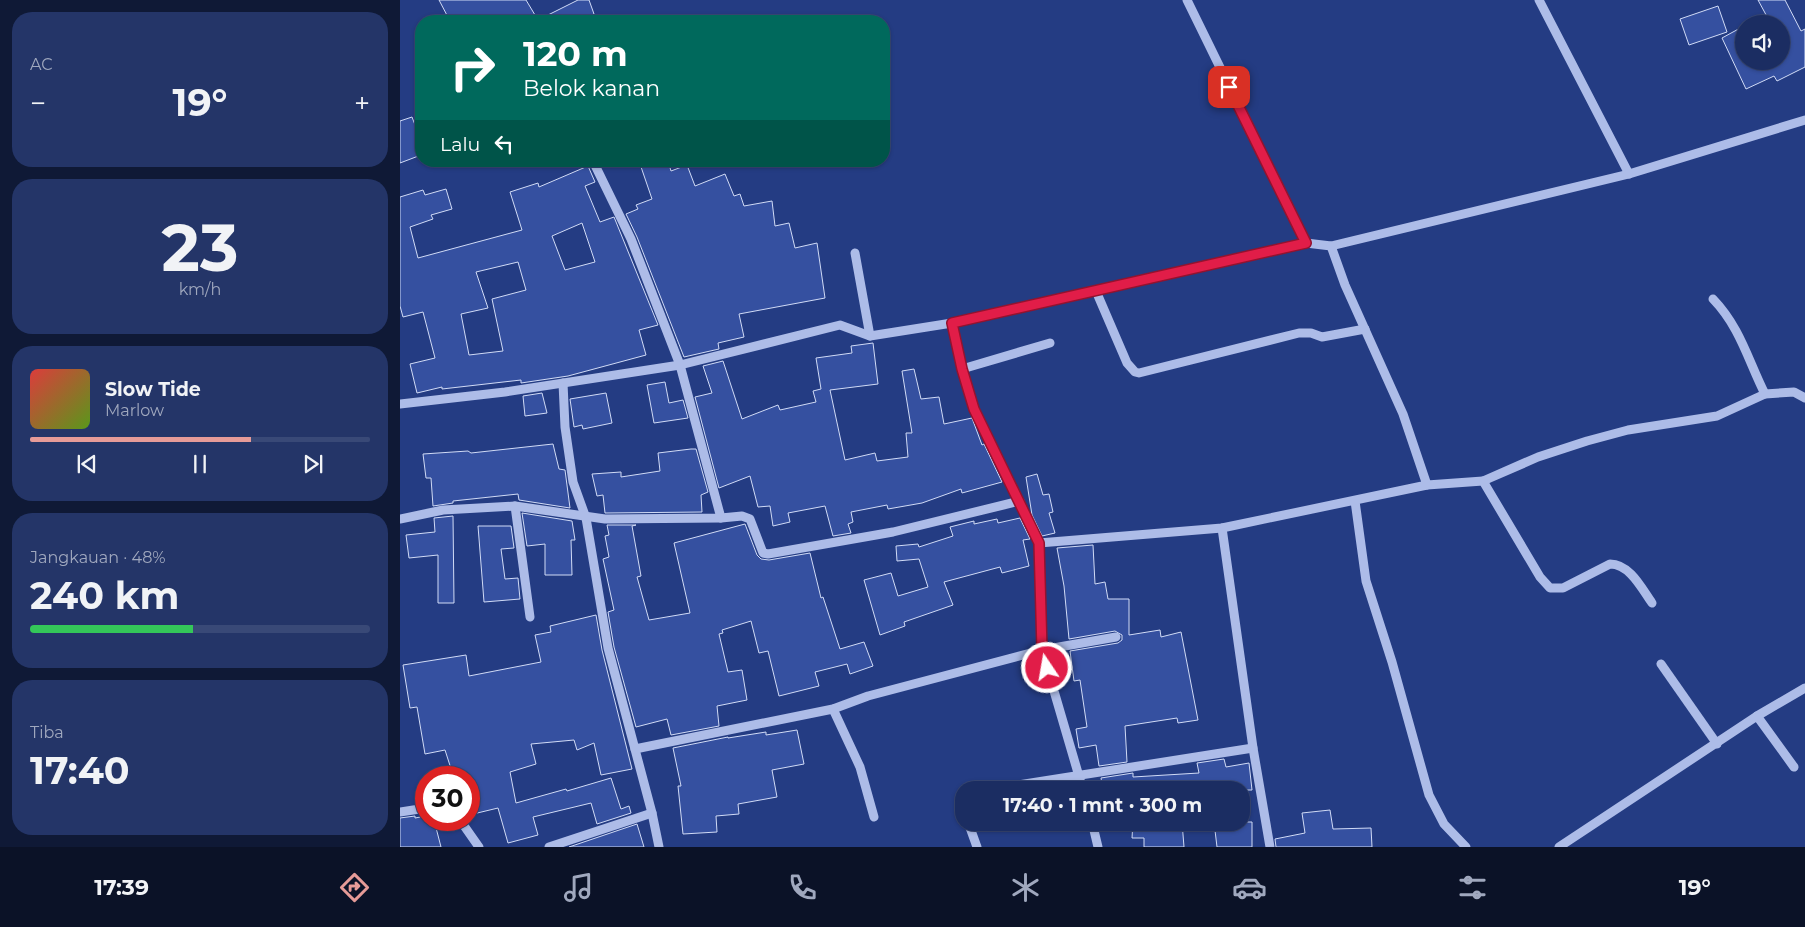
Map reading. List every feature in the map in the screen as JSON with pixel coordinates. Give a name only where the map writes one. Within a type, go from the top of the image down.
[{"type":"street","points":[[1187,0],[1306,243]]},
{"type":"street","points":[[1539,0],[1629,174]]},
{"type":"street","points":[[400,404],[564,384],[680,365],[840,325],[870,336],[952,323],[1306,243],[1331,246],[1629,174],[1805,120]]},
{"type":"street","points":[[597,167],[632,239],[680,365],[721,518]]},
{"type":"street","points":[[1331,246],[1364,328],[1403,414],[1427,485]]},
{"type":"street","points":[[855,253],[870,336]]},
{"type":"street","points":[[1096,291],[1127,363],[1134,372],[1139,373],[1299,333],[1311,333],[1322,337],[1364,328]]},
{"type":"street","points":[[1713,299],[1726,312],[1738,331],[1765,394]]},
{"type":"street","points":[[952,323],[962,369],[974,409],[1039,543],[1042,650],[1080,781]]},
{"type":"street","points":[[962,369],[1050,343]]},
{"type":"street","points":[[564,384],[568,456],[572,482],[586,518],[608,648],[652,813],[659,847]]},
{"type":"street","points":[[1039,543],[1222,528],[1427,485],[1483,480],[1538,457],[1587,441],[1628,430],[1717,416],[1765,394],[1794,392],[1805,398]]},
{"type":"street","points":[[1483,480],[1540,578],[1550,588],[1564,588],[1610,564],[1618,564],[1627,570],[1652,603]]},
{"type":"street","points":[[1355,500],[1366,581],[1392,662],[1429,795],[1444,824],[1466,847]]},
{"type":"street","points":[[400,519],[444,510],[515,506],[586,518],[721,518],[742,516],[750,519],[763,552],[768,554],[893,532],[1020,501]]},
{"type":"street","points":[[515,506],[530,617]]},
{"type":"street","points":[[1222,528],[1253,748],[1270,847]]},
{"type":"street","points":[[635,749],[833,709],[868,696],[1042,650],[1116,637]]},
{"type":"street","points":[[1661,664],[1717,744]]},
{"type":"street","points":[[1559,847],[1757,716],[1805,688]]},
{"type":"street","points":[[833,709],[860,767],[874,817]]},
{"type":"street","points":[[1757,716],[1794,767]]},
{"type":"street","points":[[1041,781],[1253,748]]},
{"type":"street","points":[[400,812],[415,810]]},
{"type":"street","points":[[549,847],[652,813]]},
{"type":"street","points":[[468,831],[479,847]]},
{"type":"street","points":[[971,831],[977,847]]},
{"type":"street","points":[[1094,831],[1098,847]]},
{"type":"building","points":[[439,0],[526,0],[535,15],[447,15]]},
{"type":"building","points":[[578,0],[589,0],[594,14],[548,15]]},
{"type":"building","points":[[1758,0],[1785,0],[1801,31],[1805,29],[1805,67],[1777,81],[1774,76],[1746,89],[1737,70],[1790,70],[1790,15],[1766,15]]},
{"type":"building","points":[[1718,6],[1727,32],[1689,45],[1680,19]]},
{"type":"building","points":[[1735,31],[1735,66],[1722,38]]},
{"type":"building","points":[[412,117],[415,125],[415,157],[400,163],[400,121]]},
{"type":"building","points":[[588,167],[595,182],[585,186],[600,222],[614,217],[658,325],[639,330],[646,355],[568,376],[521,383],[521,380],[442,389],[442,387],[417,393],[410,364],[435,358],[423,312],[403,317],[400,306],[400,197],[423,190],[425,195],[446,189],[452,209],[431,215],[433,219],[410,227],[418,258],[522,230],[510,192],[538,183],[539,187]],"holes":[[[582,223],[595,262],[565,270],[552,236]],[[518,262],[526,290],[492,299],[503,351],[469,355],[461,314],[488,308],[476,272]]]},
{"type":"building","points":[[641,167],[670,167],[671,171],[688,167],[695,186],[725,174],[734,196],[740,194],[744,206],[772,201],[775,226],[789,223],[795,248],[817,243],[825,298],[739,314],[744,337],[718,343],[719,349],[684,357],[637,237],[626,214],[638,209],[636,205],[652,199]]},
{"type":"building","points":[[873,343],[878,384],[830,390],[845,460],[875,453],[877,461],[908,457],[906,433],[912,433],[902,371],[914,369],[921,399],[939,397],[944,424],[972,418],[982,445],[984,444],[1002,482],[962,493],[961,489],[922,503],[888,509],[887,505],[851,512],[853,522],[848,524],[851,533],[833,536],[825,506],[788,513],[790,522],[773,526],[770,506],[758,507],[750,476],[719,488],[695,397],[712,393],[703,366],[723,361],[742,419],[778,405],[780,410],[816,402],[813,391],[821,389],[816,358],[852,353],[851,346]]},
{"type":"building","points":[[665,382],[669,403],[683,400],[688,418],[654,423],[647,385]]},
{"type":"building","points":[[542,393],[547,413],[525,416],[523,396]]},
{"type":"building","points":[[606,393],[612,423],[583,429],[582,425],[574,427],[570,399]]},
{"type":"building","points":[[553,444],[559,469],[565,470],[570,508],[519,500],[518,494],[453,501],[453,503],[433,506],[431,478],[426,478],[423,454],[468,451],[471,453]]},
{"type":"building","points":[[696,449],[708,492],[701,495],[702,512],[605,513],[603,495],[597,496],[592,474],[621,472],[621,477],[660,471],[658,453]]},
{"type":"building","points":[[1037,474],[1043,495],[1049,494],[1053,512],[1049,513],[1055,533],[1042,536],[1032,515],[1026,477]]},
{"type":"building","points":[[522,513],[572,521],[575,540],[571,540],[572,575],[545,575],[545,544],[527,546]]},
{"type":"building","points":[[453,516],[454,603],[438,603],[438,555],[409,558],[406,535],[435,532],[434,518]]},
{"type":"building","points":[[1020,518],[1030,539],[1023,540],[1029,566],[1002,573],[1000,567],[944,582],[953,605],[904,622],[905,626],[880,635],[864,580],[891,573],[898,596],[928,587],[919,559],[897,561],[896,546],[918,544],[919,547],[953,536],[950,527],[974,521],[974,524],[997,519],[998,523]]},
{"type":"building","points":[[745,524],[757,555],[761,559],[769,560],[810,553],[821,598],[823,597],[840,649],[864,642],[873,666],[850,674],[847,664],[815,672],[819,686],[779,696],[768,651],[759,653],[751,621],[722,630],[723,633],[719,634],[728,672],[742,670],[747,700],[717,706],[719,726],[671,735],[667,719],[636,727],[614,647],[608,612],[614,610],[603,559],[609,557],[605,536],[609,535],[607,525],[636,525],[632,526],[641,576],[637,577],[649,620],[690,613],[674,543]]},
{"type":"building","points":[[478,526],[511,526],[514,548],[501,549],[505,579],[518,578],[520,599],[484,602]]},
{"type":"building","points":[[1093,545],[1095,584],[1105,582],[1108,599],[1129,599],[1129,635],[1160,630],[1161,637],[1181,632],[1198,720],[1178,723],[1177,718],[1125,726],[1127,762],[1099,766],[1096,745],[1079,748],[1076,729],[1087,727],[1080,680],[1074,681],[1070,651],[1118,643],[1122,640],[1122,635],[1115,631],[1069,639],[1064,586],[1057,548]]},
{"type":"building","points":[[596,615],[602,650],[632,769],[601,775],[594,743],[577,750],[574,740],[531,744],[536,764],[510,772],[516,803],[611,778],[621,809],[629,806],[631,813],[597,824],[591,803],[533,817],[538,835],[508,843],[498,808],[480,812],[480,766],[450,766],[445,750],[425,754],[417,707],[410,708],[403,665],[466,655],[469,676],[541,662],[535,635],[551,632],[550,626]]},
{"type":"building","points":[[797,730],[804,764],[772,770],[777,797],[738,804],[739,814],[716,816],[717,832],[683,834],[678,786],[681,786],[673,748],[728,737],[766,732],[766,735]]},
{"type":"building","points":[[1224,759],[1226,767],[1249,763],[1252,790],[1250,790],[1250,781],[1102,781],[1101,778],[1133,773],[1133,777],[1199,773],[1197,763]]},
{"type":"building","points":[[1330,810],[1333,829],[1371,828],[1372,847],[1276,847],[1275,839],[1305,833],[1302,813]]},
{"type":"building","points":[[415,816],[415,831],[437,831],[441,847],[400,847],[400,818]]},
{"type":"building","points":[[1250,822],[1252,822],[1252,847],[1217,847],[1215,831],[1250,831]]},
{"type":"building","points":[[637,824],[644,847],[569,847]]},
{"type":"building","points":[[1132,831],[1183,831],[1184,847],[1144,847],[1144,838],[1132,838]]},
{"type":"route","points":[[1047,668],[1042,650],[1039,543],[974,409],[962,369],[952,323],[1306,243],[1229,87]]}]
